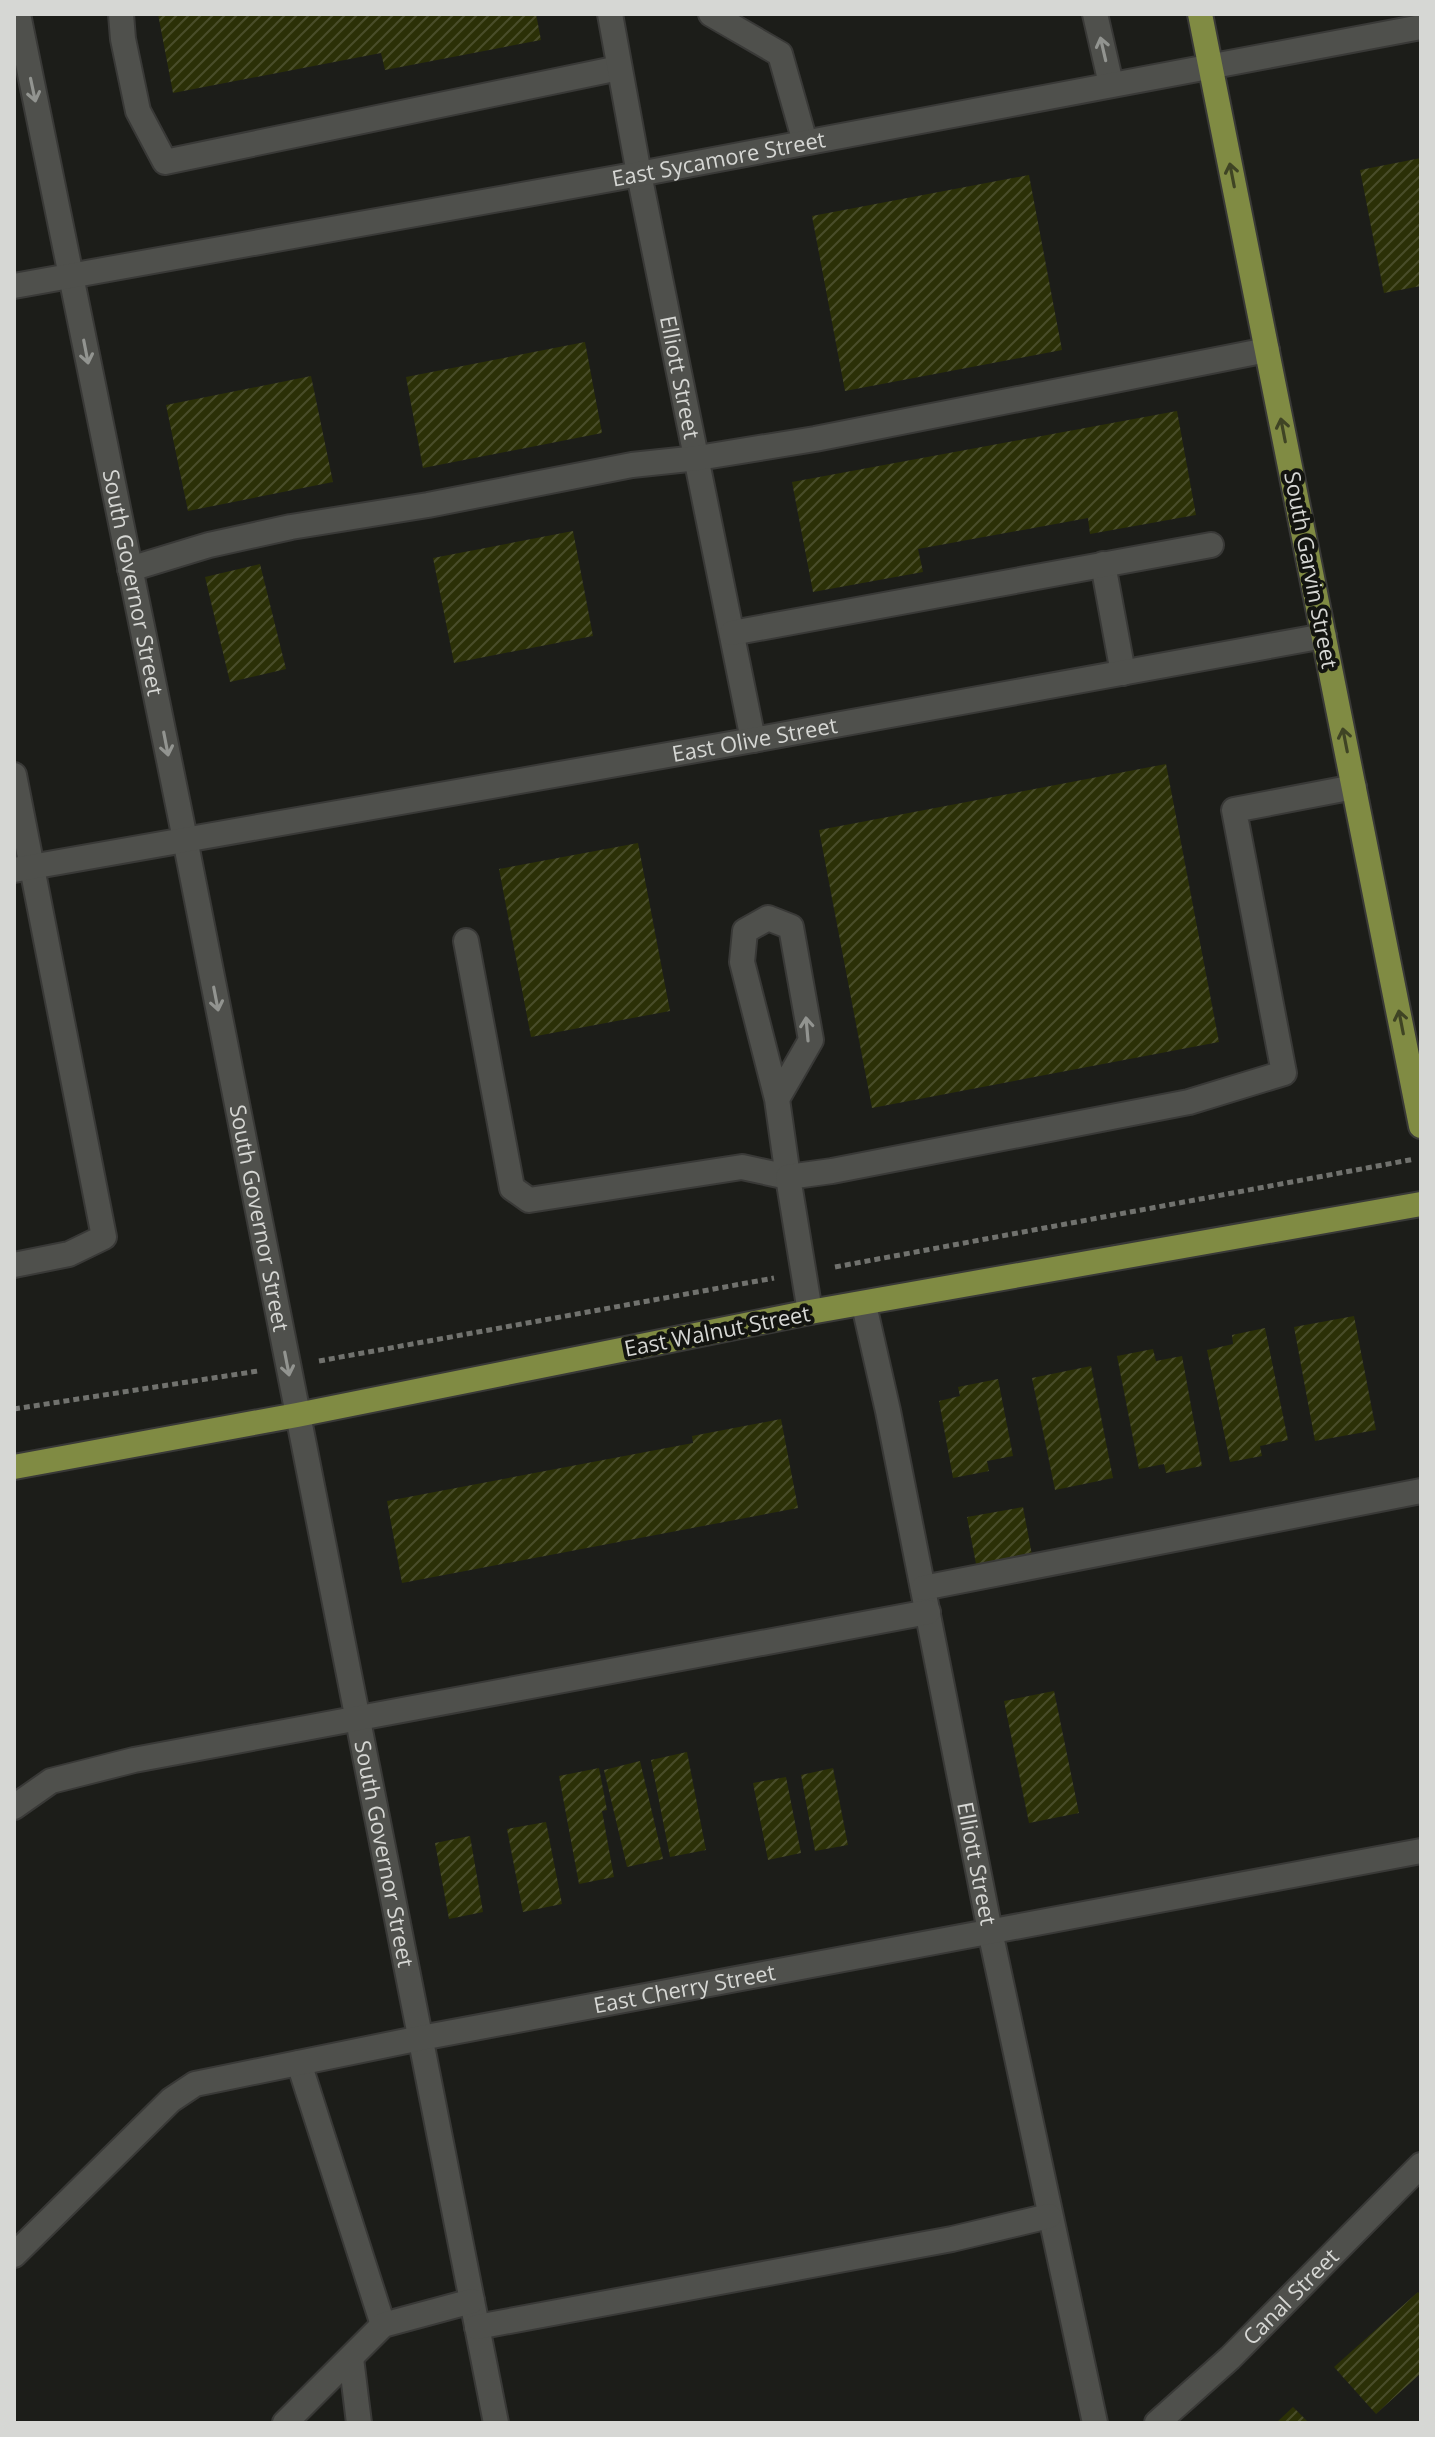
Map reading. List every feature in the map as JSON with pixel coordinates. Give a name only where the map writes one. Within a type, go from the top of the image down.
[{"type":"main road","name":"South Garvin Street","points":[[1200,14],[1421,1126]]},
{"type":"main road","name":"East Walnut Street","points":[[14,1467],[297,1415],[810,1312],[864,1305],[1133,1253],[1421,1204]]},
{"type":"street","name":"South Governor Street","points":[[18,14],[185,839],[496,2423]]},
{"type":"street","points":[[121,14],[138,111],[165,162],[619,68]]},
{"type":"street","name":"Elliott Street","points":[[610,14],[639,174],[753,740]]},
{"type":"street","points":[[711,14],[741,23],[780,54],[805,142]]},
{"type":"street","points":[[1095,14],[1111,84]]},
{"type":"street","name":"East Sycamore Street","points":[[14,286],[639,174],[1421,27]]},
{"type":"street","points":[[130,569],[209,545],[291,527],[428,505],[632,465],[815,439],[1267,350]]},
{"type":"street","points":[[732,633],[1211,545]]},
{"type":"street","points":[[1103,564],[1123,673]]},
{"type":"street","name":"East Olive Street","points":[[23,868],[1324,636]]},
{"type":"street","points":[[14,775],[23,868],[104,1237],[69,1254],[14,1265]]},
{"type":"street","points":[[466,941],[512,1188],[529,1200],[742,1167],[788,1177],[832,1171],[1189,1102],[1284,1073],[1234,810],[1354,787]]},
{"type":"street","points":[[777,1099],[811,1040],[791,927],[768,918],[745,931],[742,962],[777,1099],[810,1312]]},
{"type":"street","name":"Elliott Street","points":[[864,1305],[888,1411],[990,1931],[1095,2423]]},
{"type":"street","points":[[14,1807],[51,1781],[134,1760],[358,1719],[925,1600],[1421,1491]]},
{"type":"street","name":"East Cherry Street","points":[[14,2255],[171,2100],[195,2084],[421,2038],[1421,1851]]},
{"type":"street","points":[[299,2063],[383,2325]]},
{"type":"street","name":"Canal Street","points":[[1157,2423],[1230,2358],[1421,2165]]},
{"type":"street","points":[[477,2327],[952,2239],[1049,2216]]},
{"type":"street","points":[[285,2423],[383,2325],[472,2301]]},
{"type":"street","points":[[351,2358],[359,2423]]},
{"type":"path","points":[[14,1409],[288,1367],[1421,1157]]},
{"type":"building","points":[[158,14],[536,14],[541,40],[385,70],[381,53],[173,93]]},
{"type":"building","points":[[1421,158],[1421,286],[1384,293],[1360,170]]},
{"type":"building","points":[[1029,175],[1062,350],[845,391],[812,216]]},
{"type":"building","points":[[585,342],[602,433],[423,468],[406,377]]},
{"type":"building","points":[[311,376],[333,482],[188,511],[166,405]]},
{"type":"building","points":[[1177,411],[1196,515],[1090,534],[1088,518],[918,549],[923,572],[813,592],[792,482]]},
{"type":"building","points":[[573,531],[593,636],[454,663],[433,558]]},
{"type":"building","points":[[260,564],[286,669],[230,682],[205,577]]},
{"type":"building","points":[[1166,764],[1219,1042],[872,1108],[819,830]]},
{"type":"building","points":[[638,843],[670,1011],[531,1037],[499,869]]},
{"type":"building","points":[[1354,1316],[1376,1430],[1315,1441],[1294,1327]]},
{"type":"building","points":[[1265,1328],[1288,1440],[1260,1446],[1262,1456],[1230,1462],[1207,1350],[1233,1344],[1232,1335]]},
{"type":"building","points":[[1153,1349],[1156,1361],[1182,1356],[1202,1466],[1166,1473],[1164,1464],[1139,1469],[1117,1356]]},
{"type":"building","points":[[1091,1366],[1113,1478],[1055,1490],[1032,1378]]},
{"type":"building","points":[[998,1379],[1013,1456],[987,1461],[989,1471],[953,1478],[939,1401],[960,1396],[958,1387]]},
{"type":"building","points":[[781,1419],[798,1508],[402,1583],[387,1501],[693,1443],[692,1436]]},
{"type":"building","points":[[1023,1507],[1032,1555],[976,1564],[967,1517]]},
{"type":"building","points":[[1054,1691],[1079,1813],[1029,1823],[1004,1701]]},
{"type":"building","points":[[687,1752],[706,1850],[670,1857],[651,1760]]},
{"type":"building","points":[[640,1761],[663,1859],[627,1867],[604,1770]]},
{"type":"building","points":[[599,1768],[607,1810],[602,1811],[614,1877],[579,1884],[559,1776]]},
{"type":"building","points":[[833,1768],[848,1845],[815,1851],[801,1775]]},
{"type":"building","points":[[786,1777],[801,1853],[768,1860],[753,1783]]},
{"type":"building","points":[[546,1822],[562,1904],[523,1912],[507,1829]]},
{"type":"building","points":[[470,1836],[483,1912],[449,1919],[435,1843]]},
{"type":"building","points":[[1418,2292],[1421,2295],[1421,2373],[1376,2414],[1334,2367]]},
{"type":"building","points":[[1293,2407],[1309,2423],[1276,2423]]}]
